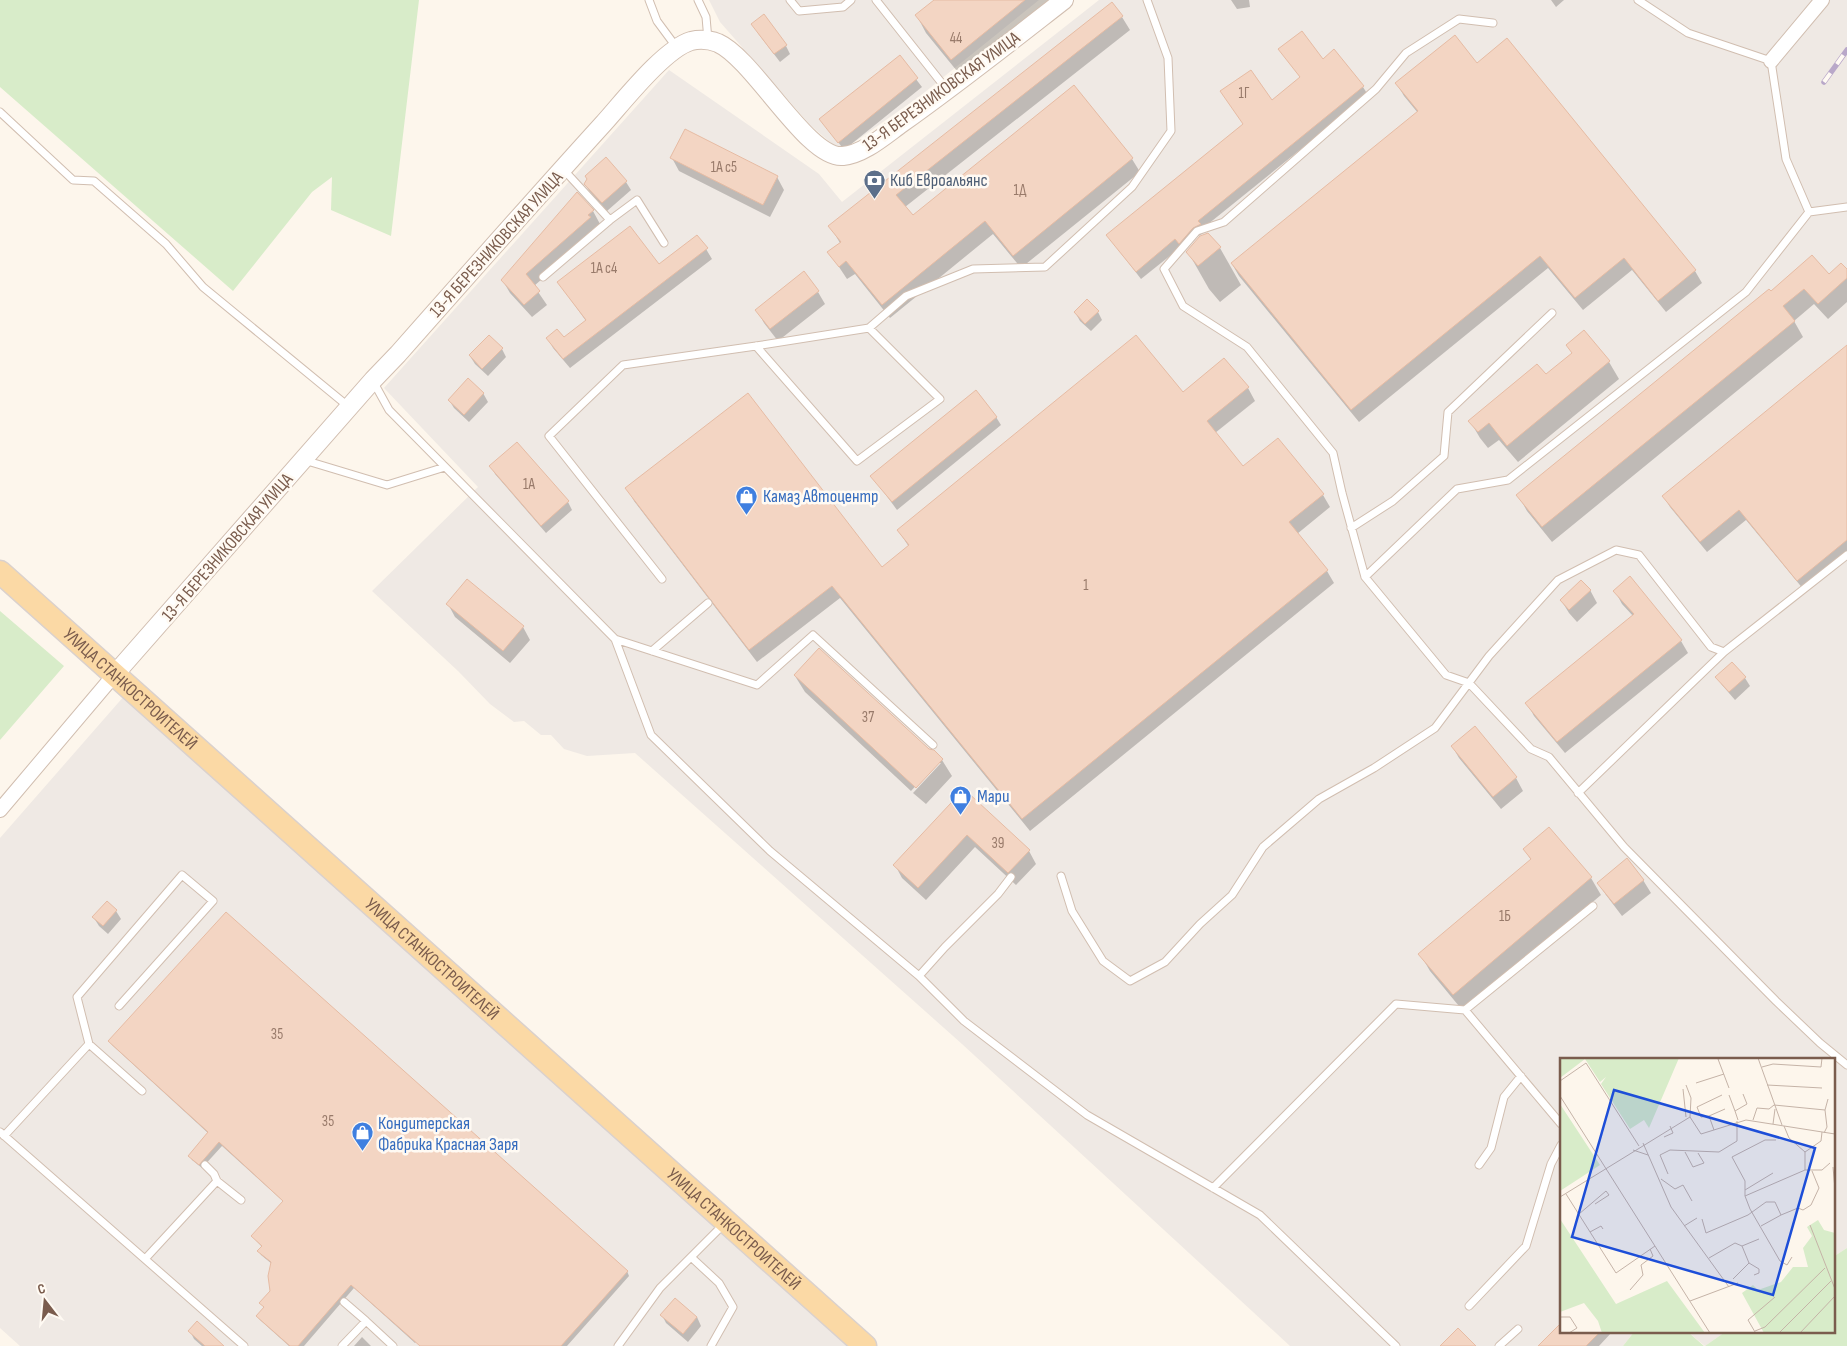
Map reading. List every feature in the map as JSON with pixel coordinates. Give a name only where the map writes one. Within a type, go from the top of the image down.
[{"type":"main road","name":"УЛИЦА СТАНКОСТРОИТЕЛЕЙ","points":[[0,572],[865,1346]]},
{"type":"street","name":"13-Я БЕРЕЗНИКОВСКАЯ УЛИЦА","points":[[0,810],[115,674],[373,380],[562,169],[660,62],[677,48],[691,42],[708,40],[719,43],[735,56],[812,141],[834,156],[842,157],[859,151],[948,91],[1064,0]]},
{"type":"street","points":[[1771,61],[1822,0]]},
{"type":"lane","points":[[649,0],[656,21],[677,48]]},
{"type":"lane","points":[[698,0],[706,17],[708,40]]},
{"type":"lane","points":[[790,0],[799,12],[843,7],[850,0]]},
{"type":"lane","points":[[876,0],[948,91]]},
{"type":"lane","points":[[662,579],[549,436],[623,365],[869,328],[906,296],[973,269],[1045,267],[1132,187],[1171,131],[1168,58],[1147,0]]},
{"type":"lane","points":[[1638,0],[1688,32],[1771,61],[1786,159],[1809,212]]},
{"type":"lane","points":[[1493,23],[1459,19],[1406,53],[1376,89],[1224,222],[1197,232],[1164,270],[1183,306],[1247,347],[1333,453],[1364,577],[1446,675],[1469,683],[1530,749],[1549,757],[1624,847],[1776,1001],[1820,1043],[1847,1065]]},
{"type":"lane","points":[[0,112],[72,180],[94,181],[166,244],[203,287],[350,407]]},
{"type":"lane","points":[[562,169],[610,220]]},
{"type":"lane","points":[[543,277],[610,220],[637,200],[664,243]]},
{"type":"lane","points":[[1364,577],[1457,489],[1508,480],[1746,292],[1809,212],[1847,207]]},
{"type":"lane","points":[[1351,528],[1393,502],[1444,456],[1448,412],[1552,313]]},
{"type":"lane","points":[[756,346],[857,461],[940,399],[869,328]]},
{"type":"lane","points":[[373,380],[389,410],[615,639],[650,735],[770,852],[919,976],[964,1021],[1087,1114],[1260,1215],[1396,1346]]},
{"type":"lane","points":[[304,460],[386,485],[445,467]]},
{"type":"lane","points":[[1061,876],[1072,911],[1103,960],[1130,980],[1165,962],[1200,924],[1232,895],[1263,847],[1319,799],[1374,768],[1435,728],[1489,656],[1558,580],[1616,550],[1639,554],[1711,647],[1724,652]]},
{"type":"lane","points":[[1578,793],[1724,652],[1847,555]]},
{"type":"lane","points":[[652,651],[708,603]]},
{"type":"lane","points":[[615,639],[757,685],[813,635],[933,745]]},
{"type":"lane","points":[[119,1006],[213,902],[182,875],[77,997],[89,1044],[142,1091]]},
{"type":"lane","points":[[919,976],[945,946],[998,894],[1010,877]]},
{"type":"lane","points":[[1213,1188],[1396,1004],[1465,1010],[1593,906]]},
{"type":"lane","points":[[1465,1010],[1560,1123]]},
{"type":"lane","points":[[89,1044],[2,1134],[244,1346]]},
{"type":"lane","points":[[1480,1165],[1492,1148],[1504,1097],[1521,1076]]},
{"type":"lane","points":[[1470,1306],[1526,1246],[1551,1164],[1560,1147]]},
{"type":"lane","points":[[205,1165],[214,1174],[217,1181],[241,1200]]},
{"type":"lane","points":[[145,1259],[217,1181]]},
{"type":"lane","points":[[618,1346],[660,1288],[727,1222]]},
{"type":"lane","points":[[691,1257],[719,1283],[733,1307],[712,1346]]},
{"type":"lane","points":[[344,1302],[393,1346]]},
{"type":"lane","points":[[342,1346],[366,1321]]},
{"type":"lane","points":[[1499,1346],[1518,1330]]},
{"type":"shaded area","points":[[709,0],[1039,0],[920,96],[846,148],[835,148],[810,125],[720,22]]},
{"type":"shaded area","points":[[1099,0],[1847,0],[1847,1248],[1834,1256],[1834,1058],[1560,1058],[1560,1334],[1632,1334],[1623,1346],[1290,1346],[962,1044],[635,753],[587,756],[564,749],[551,735],[541,735],[524,721],[514,722],[490,704],[458,671],[372,591],[478,487],[384,388],[669,70],[819,174],[842,202]]},
{"type":"shaded area","points":[[125,695],[858,1346],[20,1346],[0,1328],[0,838]]},
{"type":"shaded area","points":[[1690,1334],[1722,1334],[1705,1346]]},
{"type":"green space","points":[[0,0],[419,0],[391,236],[331,210],[332,177],[312,192],[233,291],[0,87]]},
{"type":"green space","points":[[0,611],[64,666],[0,740]]},
{"type":"green space","points":[[1847,1248],[1847,1346],[1705,1346],[1722,1334],[1834,1334],[1834,1256]]},
{"type":"green space","points":[[1632,1334],[1690,1334],[1704,1346],[1623,1346]]},
{"type":"building","points":[[934,0],[1025,0],[951,60],[915,15]]},
{"type":"building","points":[[1112,2],[1123,16],[896,195],[913,215],[1074,85],[1133,158],[1013,256],[985,221],[882,305],[846,261],[839,267],[827,252],[841,242],[828,226]]},
{"type":"building","points":[[764,14],[787,45],[774,54],[751,24]]},
{"type":"building","points":[[1302,31],[1323,59],[1334,49],[1364,86],[1198,221],[1201,224],[1193,228],[1179,244],[1175,239],[1136,272],[1106,235],[1243,124],[1220,91],[1251,70],[1272,100],[1300,77],[1278,49]]},
{"type":"building","points":[[1455,35],[1477,63],[1507,38],[1696,270],[1658,301],[1624,258],[1575,298],[1540,256],[1351,410],[1231,263],[1418,111],[1395,83]]},
{"type":"building","points":[[900,55],[918,78],[838,143],[819,119]]},
{"type":"building","points":[[685,129],[778,176],[763,205],[670,158]]},
{"type":"building","points":[[606,157],[627,181],[602,203],[584,184],[587,179],[585,176]]},
{"type":"building","points":[[577,192],[594,210],[588,215],[591,217],[526,274],[540,291],[524,305],[501,280]]},
{"type":"building","points":[[630,226],[659,264],[697,235],[708,248],[563,359],[546,338],[557,329],[564,337],[586,320],[557,282]]},
{"type":"building","points":[[1208,233],[1221,247],[1198,266],[1186,252],[1200,236]]},
{"type":"building","points":[[1812,255],[1829,274],[1841,263],[1847,269],[1847,278],[1818,304],[1804,289],[1783,306],[1795,321],[1542,527],[1516,495],[1769,289],[1771,291]]},
{"type":"building","points":[[804,271],[819,291],[770,329],[755,310]]},
{"type":"building","points":[[1087,299],[1099,311],[1085,324],[1074,312]]},
{"type":"building","points":[[1584,330],[1610,361],[1507,446],[1489,423],[1478,432],[1468,421],[1537,364],[1546,374],[1572,353],[1566,345]]},
{"type":"building","points":[[489,335],[503,348],[482,369],[469,355]]},
{"type":"building","points":[[1136,335],[1183,392],[1224,358],[1249,387],[1207,421],[1243,466],[1278,438],[1324,494],[1289,522],[1328,570],[1022,819],[832,586],[749,650],[625,488],[748,393],[882,567],[909,545],[897,530]]},
{"type":"building","points":[[1847,345],[1847,540],[1797,581],[1739,510],[1700,542],[1662,496]]},
{"type":"building","points":[[468,378],[484,393],[464,415],[448,400]]},
{"type":"building","points":[[976,390],[997,417],[892,502],[870,476]]},
{"type":"building","points":[[517,442],[569,501],[541,526],[489,466]]},
{"type":"building","points":[[1630,576],[1682,640],[1557,742],[1525,703],[1634,614],[1613,591]]},
{"type":"building","points":[[467,579],[524,626],[503,651],[446,604]]},
{"type":"building","points":[[1581,580],[1591,590],[1569,610],[1560,600]]},
{"type":"building","points":[[819,648],[929,749],[934,750],[943,759],[916,788],[794,675]]},
{"type":"building","points":[[1732,662],[1746,677],[1729,692],[1715,677]]},
{"type":"building","points":[[1475,726],[1517,777],[1493,797],[1451,746]]},
{"type":"building","points":[[964,789],[1030,850],[1008,873],[967,835],[918,888],[893,865]]},
{"type":"building","points":[[1549,827],[1592,877],[1453,995],[1418,954],[1531,859],[1523,849]]},
{"type":"building","points":[[1627,858],[1644,880],[1614,904],[1597,883]]},
{"type":"building","points":[[107,901],[117,910],[103,926],[92,917]]},
{"type":"building","points":[[226,912],[628,1271],[561,1346],[420,1346],[351,1285],[298,1346],[290,1346],[256,1316],[264,1307],[259,1303],[270,1291],[268,1276],[271,1262],[257,1251],[262,1246],[251,1236],[283,1201],[219,1142],[199,1165],[188,1156],[208,1132],[108,1041]]},
{"type":"building","points":[[675,1298],[697,1317],[683,1334],[660,1315]]},
{"type":"building","points":[[197,1321],[224,1346],[205,1346],[188,1331]]},
{"type":"building","points":[[1560,1324],[1560,1334],[1598,1334],[1586,1346],[1538,1346]]},
{"type":"building","points":[[1458,1328],[1476,1346],[1440,1346]]},
{"type":"railway","points":[[1824,82],[1847,50]]},
{"type":"place","name":"Киб Евроальянс","points":[[874,199]]},
{"type":"place","name":"Камаз Автоцентр","points":[[747,515]]},
{"type":"place","name":"Мари","points":[[961,815]]},
{"type":"place","name":"Кондитерская Фабрика Красная Заря","points":[[362,1152]]}]
